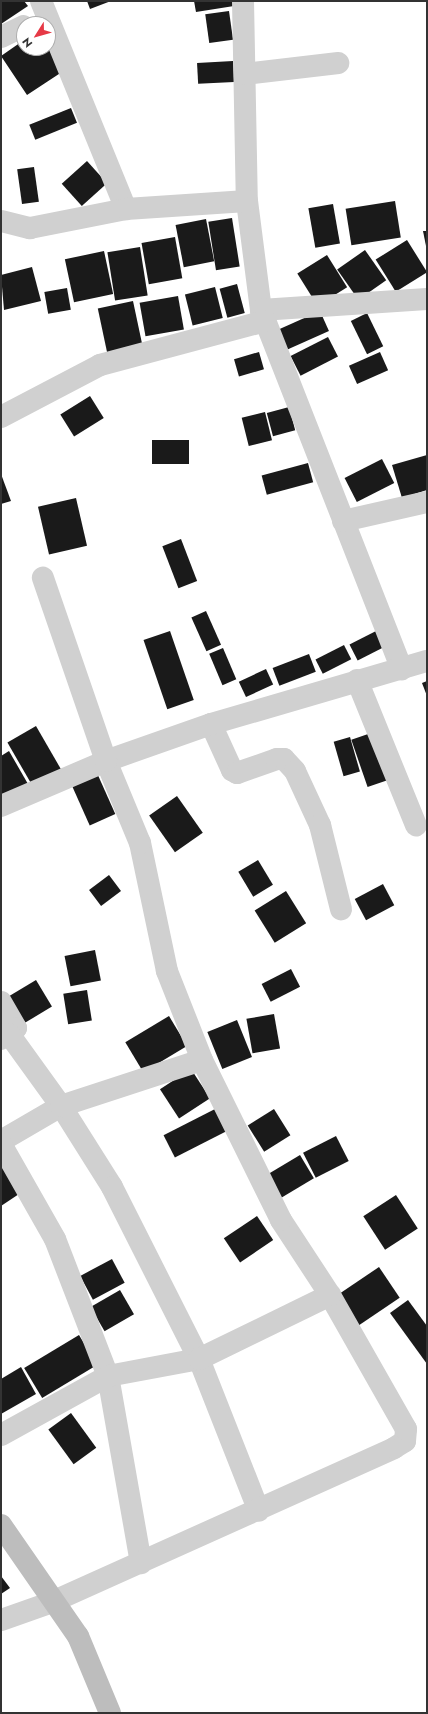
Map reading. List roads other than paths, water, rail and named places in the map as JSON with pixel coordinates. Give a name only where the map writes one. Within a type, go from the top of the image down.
[{"type":"street","points":[[243,1],[247,201],[263,316],[402,669]]},
{"type":"street","points":[[39,14],[126,209]]},
{"type":"street","points":[[1,38],[16,30]]},
{"type":"street","points":[[245,74],[338,63]]},
{"type":"street","points":[[1,221],[30,228],[126,209],[247,201]]},
{"type":"street","points":[[1,417],[100,365],[263,316],[427,299]]},
{"type":"street","points":[[343,521],[427,502]]},
{"type":"street","points":[[1,1620],[52,1602],[259,1511],[405,1441],[406,1429],[397,1408],[330,1295],[281,1220],[202,1060],[167,971],[140,843],[106,761],[43,578]]},
{"type":"street","points":[[1,806],[106,761],[211,724],[357,680],[427,661]]},
{"type":"street","points":[[357,680],[416,825]]},
{"type":"street","points":[[211,724],[232,770],[238,773],[277,759],[284,759],[295,771],[320,825],[342,909]]},
{"type":"street","points":[[1,1002],[16,1028],[5,1037],[61,1106],[112,1187],[200,1359],[259,1511]]},
{"type":"street","points":[[1,1141],[61,1106],[202,1060]]},
{"type":"street","points":[[1,1144],[55,1239],[108,1376],[140,1563]]},
{"type":"street","points":[[1,1435],[108,1376],[200,1359],[330,1295]]},
{"type":"street","points":[[1,1524],[52,1602],[78,1636],[110,1713]]}]
